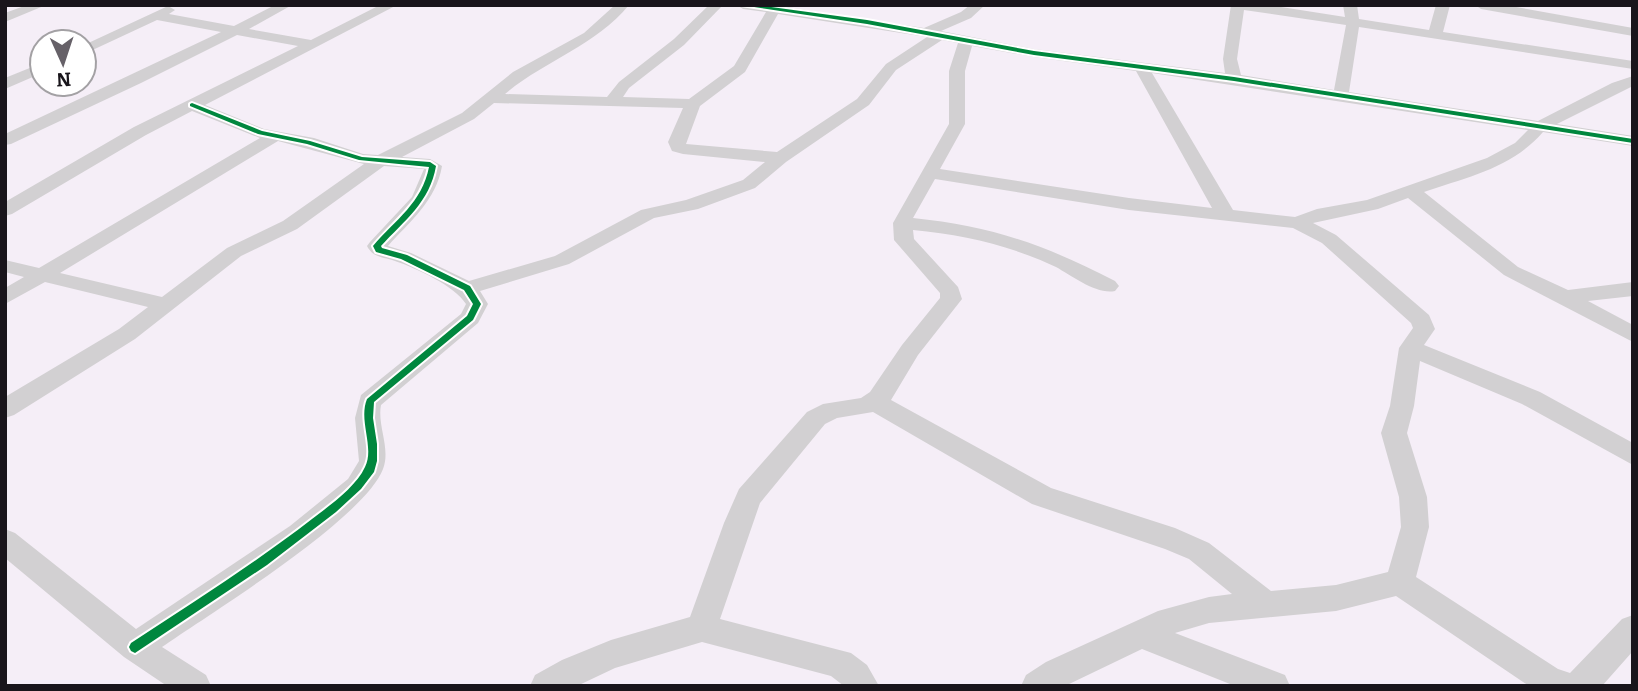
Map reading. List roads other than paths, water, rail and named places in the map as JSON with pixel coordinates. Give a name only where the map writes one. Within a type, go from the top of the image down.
[{"type":"street","points":[[5,18],[40,5]]},
{"type":"street","points":[[98,43],[177,5]]},
{"type":"street","points":[[5,140],[136,80],[286,5]]},
{"type":"street","points":[[5,209],[140,131],[391,5]]},
{"type":"street","points":[[5,409],[127,334],[234,252],[290,225],[380,161],[454,124],[519,75],[589,36],[623,5]]},
{"type":"street","points":[[611,102],[624,85],[680,43],[718,5]]},
{"type":"street","points":[[743,5],[774,10],[808,9],[1034,53],[1234,79],[1633,141]]},
{"type":"street","points":[[467,288],[562,260],[648,214],[691,205],[749,184],[780,159],[863,102],[891,67],[934,33],[979,5]]},
{"type":"street","points":[[1234,79],[1231,50],[1239,5],[1633,65]]},
{"type":"street","points":[[1341,96],[1353,22],[1350,5]]},
{"type":"street","points":[[1435,34],[1443,5]]},
{"type":"street","points":[[1481,5],[1633,32]]},
{"type":"street","points":[[1567,5],[1579,21]]},
{"type":"street","points":[[774,10],[740,69],[693,104],[677,142],[678,147],[780,159]]},
{"type":"street","points":[[156,16],[311,44]]},
{"type":"street","points":[[702,628],[737,523],[749,497],[816,418],[827,410],[844,406],[861,407],[874,402],[884,392],[908,352],[951,299],[950,292],[904,240],[903,223],[957,124],[957,71],[966,41]]},
{"type":"street","points":[[1141,66],[1226,215]]},
{"type":"street","points":[[5,83],[28,73]]},
{"type":"street","points":[[1297,223],[1317,215],[1371,205],[1507,155],[1521,147],[1539,127],[1617,86],[1633,81]]},
{"type":"street","points":[[490,98],[693,104]]},
{"type":"street","points":[[135,647],[309,527],[360,485],[374,458],[366,413],[370,401],[470,318],[477,303],[467,288],[404,257],[379,250],[377,246],[424,194],[432,182],[433,166],[361,159],[326,147],[246,129],[192,105]]},
{"type":"street","points":[[5,296],[43,276],[275,136]]},
{"type":"street","points":[[929,173],[1106,201],[1297,223],[1329,239],[1421,320],[1424,329],[1410,348],[1402,407],[1394,433],[1413,497],[1415,527],[1400,582]]},
{"type":"street","points":[[1412,191],[1511,271],[1633,335]]},
{"type":"street","points":[[903,223],[972,231],[1010,242],[1039,251],[1108,286]]},
{"type":"street","points":[[5,266],[167,305]]},
{"type":"street","points":[[1565,297],[1633,289]]},
{"type":"street","points":[[1410,348],[1531,398],[1633,455]]},
{"type":"street","points":[[874,402],[1042,496],[1175,540],[1199,551],[1264,603]]},
{"type":"street","points":[[5,541],[135,647],[195,686]]},
{"type":"street","points":[[1037,686],[1057,673],[1169,621],[1209,610],[1336,598],[1400,582],[1549,681],[1564,686]]},
{"type":"street","points":[[546,686],[611,655],[702,628],[840,663],[856,676],[863,686]]},
{"type":"street","points":[[1577,686],[1582,685],[1633,629]]},
{"type":"street","points":[[1143,635],[1274,686]]}]
